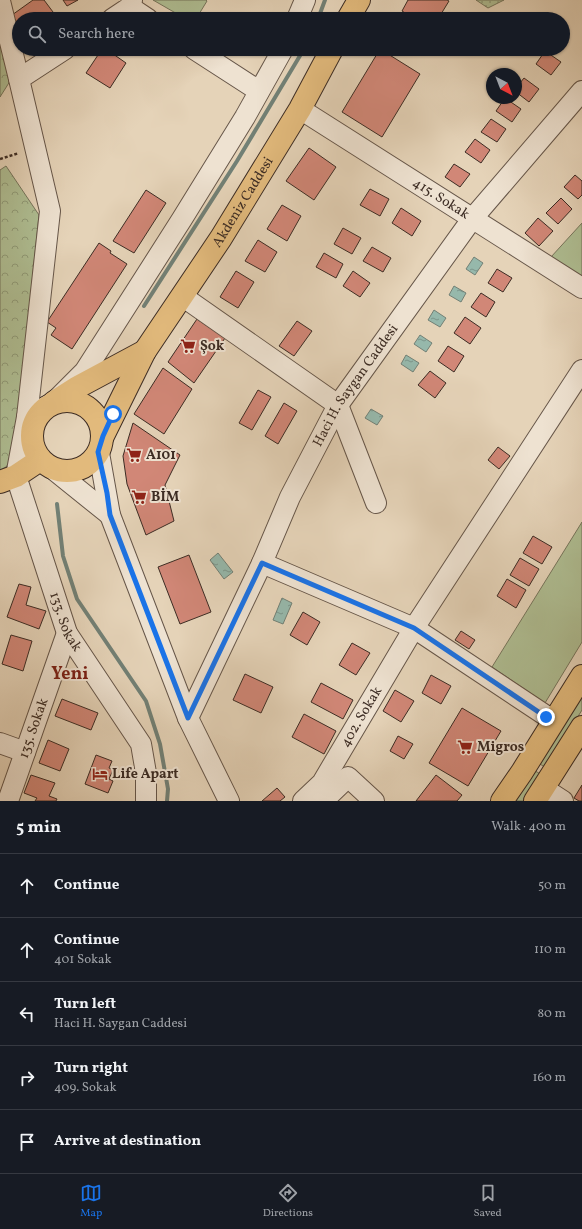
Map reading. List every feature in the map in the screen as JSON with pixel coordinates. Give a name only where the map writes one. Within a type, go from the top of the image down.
[{"type":"main road","points":[[352,12],[359,0]]},
{"type":"main road","name":"Akdeniz Caddesi","points":[[101,444],[145,351],[221,238],[300,110],[328,56]]},
{"type":"main road","points":[[54,402],[71,400],[87,406],[99,419],[101,444],[87,466],[71,472],[47,465],[31,445],[32,427],[40,412],[54,402],[76,388],[145,351]]},
{"type":"main road","points":[[8,479],[47,465]]},
{"type":"main road","points":[[502,801],[554,722],[582,676]]},
{"type":"main road","points":[[539,794],[582,727]]},
{"type":"street","points":[[0,1],[12,50]]},
{"type":"street","points":[[121,12],[131,4],[140,12]]},
{"type":"street","points":[[8,479],[27,417],[50,211],[13,56]]},
{"type":"street","points":[[19,79],[54,56]]},
{"type":"street","points":[[205,56],[259,91]]},
{"type":"street","points":[[27,417],[54,402],[85,371],[182,220],[279,56]]},
{"type":"street","name":"Haci H. Saygan Caddesi","points":[[188,718],[262,563],[290,497],[338,405],[472,219],[582,91]]},
{"type":"street","name":"415. Sokak","points":[[300,110],[582,288]]},
{"type":"street","points":[[182,296],[338,405],[376,504]]},
{"type":"street","name":"402. Sokak","points":[[303,801],[322,783],[414,628],[582,370]]},
{"type":"street","points":[[101,444],[110,515],[188,718],[229,801]]},
{"type":"street","points":[[47,465],[110,515]]},
{"type":"street","name":"133. Sokak","points":[[8,479],[67,633],[141,744],[146,773],[146,801]]},
{"type":"street","points":[[262,563],[414,628],[554,722]]},
{"type":"street","name":"135. Sokak","points":[[8,801],[67,633]]},
{"type":"street","points":[[0,743],[26,752]]},
{"type":"street","points":[[330,799],[348,777],[374,801]]},
{"type":"street","points":[[539,794],[563,801]]},
{"type":"path","points":[[0,159],[35,149]]},
{"type":"green space","points":[[153,0],[207,1],[200,12],[174,12]]},
{"type":"green space","points":[[476,0],[504,0],[488,8]]},
{"type":"green space","points":[[0,32],[12,78],[0,97]]},
{"type":"green space","points":[[6,166],[39,215],[14,456],[6,467],[0,470],[0,170]]},
{"type":"green space","points":[[582,223],[582,277],[551,257]]},
{"type":"green space","points":[[582,522],[582,642],[545,703],[492,667]]},
{"type":"green space","points":[[582,691],[582,710],[546,768],[537,762]]},
{"type":"green space","points":[[532,769],[542,775],[525,801],[510,801]]},
{"type":"water","points":[[474,257],[483,263],[475,275],[466,269]]},
{"type":"water","points":[[454,286],[466,293],[461,302],[449,295]]},
{"type":"water","points":[[434,310],[446,318],[440,327],[428,320]]},
{"type":"water","points":[[420,335],[432,343],[426,352],[414,344]]},
{"type":"water","points":[[406,355],[419,363],[413,372],[401,364]]},
{"type":"water","points":[[371,409],[383,416],[377,425],[365,418]]},
{"type":"water","points":[[218,553],[233,572],[224,579],[210,560]]},
{"type":"water","points":[[282,598],[292,603],[283,624],[273,620]]},
{"type":"building","points":[[33,0],[44,0],[53,12],[16,12]]},
{"type":"building","points":[[63,0],[78,0],[67,6]]},
{"type":"building","points":[[408,0],[449,1],[442,12],[402,11]]},
{"type":"building","points":[[97,56],[116,56],[126,63],[110,88],[86,73]]},
{"type":"building","points":[[376,56],[391,56],[420,74],[382,137],[342,112]]},
{"type":"building","points":[[542,56],[552,56],[561,62],[551,75],[536,64]]},
{"type":"building","points":[[524,78],[539,89],[529,102],[522,97],[522,80]]},
{"type":"building","points":[[501,104],[514,104],[521,109],[512,122],[496,111]]},
{"type":"building","points":[[491,119],[506,129],[497,142],[481,132]]},
{"type":"building","points":[[475,139],[490,150],[481,163],[465,152]]},
{"type":"building","points":[[309,148],[336,167],[314,200],[286,181]]},
{"type":"building","points":[[454,164],[470,174],[460,187],[445,177]]},
{"type":"building","points":[[575,175],[582,181],[582,195],[578,199],[564,187]]},
{"type":"building","points":[[370,189],[389,199],[380,216],[360,205]]},
{"type":"building","points":[[146,190],[166,203],[134,253],[113,241]]},
{"type":"building","points":[[561,198],[572,209],[558,224],[546,213]]},
{"type":"building","points":[[282,205],[301,216],[287,241],[267,229]]},
{"type":"building","points":[[401,208],[421,221],[412,236],[392,223]]},
{"type":"building","points":[[538,218],[553,231],[539,246],[525,233]]},
{"type":"building","points":[[343,228],[361,238],[352,254],[334,244]]},
{"type":"building","points":[[258,240],[277,252],[265,272],[245,261]]},
{"type":"building","points":[[99,243],[111,251],[110,253],[127,264],[72,349],[51,335],[56,328],[47,322]]},
{"type":"building","points":[[372,247],[391,258],[383,272],[363,261]]},
{"type":"building","points":[[324,253],[343,264],[336,278],[316,267]]},
{"type":"building","points":[[497,269],[512,278],[503,292],[488,283]]},
{"type":"building","points":[[236,271],[254,282],[238,308],[220,297]]},
{"type":"building","points":[[353,271],[370,283],[360,297],[343,286]]},
{"type":"building","points":[[481,293],[495,302],[486,317],[471,307]]},
{"type":"building","points":[[465,317],[481,328],[470,344],[454,333]]},
{"type":"building","points":[[197,319],[225,338],[194,383],[168,362]]},
{"type":"building","points":[[297,321],[312,331],[294,356],[279,346]]},
{"type":"building","points":[[448,346],[464,356],[454,372],[438,361]]},
{"type":"building","points":[[163,368],[192,389],[164,434],[134,414]]},
{"type":"building","points":[[430,371],[446,383],[435,398],[418,385]]},
{"type":"building","points":[[258,390],[271,397],[252,430],[239,423]]},
{"type":"building","points":[[284,403],[297,411],[278,444],[265,436]]},
{"type":"building","points":[[133,423],[180,455],[165,485],[174,521],[146,535],[127,484],[123,456]]},
{"type":"building","points":[[498,447],[510,456],[499,469],[488,460]]},
{"type":"building","points":[[533,536],[552,547],[542,564],[523,553]]},
{"type":"building","points":[[189,555],[211,612],[180,624],[158,567]]},
{"type":"building","points":[[520,558],[539,569],[529,586],[510,575]]},
{"type":"building","points":[[507,579],[526,590],[516,608],[497,596]]},
{"type":"building","points":[[19,584],[31,587],[26,605],[46,611],[39,629],[7,617]]},
{"type":"building","points":[[303,612],[320,622],[307,645],[290,635]]},
{"type":"building","points":[[461,631],[475,640],[469,649],[455,640]]},
{"type":"building","points":[[11,635],[32,641],[23,671],[2,664]]},
{"type":"building","points":[[352,643],[370,653],[356,675],[339,665]]},
{"type":"building","points":[[245,674],[273,687],[261,713],[233,700]]},
{"type":"building","points":[[431,675],[451,686],[441,704],[422,693]]},
{"type":"building","points":[[321,683],[353,700],[343,719],[311,702]]},
{"type":"building","points":[[395,690],[414,701],[401,722],[383,711]]},
{"type":"building","points":[[62,699],[98,713],[91,730],[55,716]]},
{"type":"building","points":[[462,708],[501,731],[468,786],[429,763]]},
{"type":"building","points":[[304,714],[336,731],[324,754],[292,737]]},
{"type":"building","points":[[398,736],[413,744],[404,759],[390,751]]},
{"type":"building","points":[[48,740],[69,749],[60,771],[39,763]]},
{"type":"building","name":"Life Apart","points":[[96,755],[112,761],[109,768],[113,770],[109,779],[113,781],[108,793],[85,784]]},
{"type":"building","points":[[31,775],[55,783],[49,796],[57,799],[56,801],[35,801],[37,798],[24,793]]},
{"type":"building","points":[[436,775],[462,795],[457,801],[416,801]]},
{"type":"building","points":[[582,785],[582,801],[579,801],[574,798]]},
{"type":"building","points":[[277,788],[285,797],[280,801],[262,801]]},
{"type":"waterway","points":[[321,12],[325,0]]},
{"type":"waterway","points":[[144,306],[237,161],[300,56]]},
{"type":"waterway","points":[[57,504],[63,556],[77,599],[146,701],[160,744],[168,789],[167,801]]},
{"type":"place","name":"Şok","points":[[188,346]]},
{"type":"place","name":"A101","points":[[134,455]]},
{"type":"place","name":"BİM","points":[[139,497]]},
{"type":"place","name":"Migros","points":[[465,747]]},
{"type":"place","name":"Life Apart","points":[[100,774]]},
{"type":"district","name":"Yeni","points":[[70,674]]},
{"type":"route","points":[[113,414],[103,436],[98,452],[110,515],[188,718],[262,563],[414,628],[546,717]]}]
